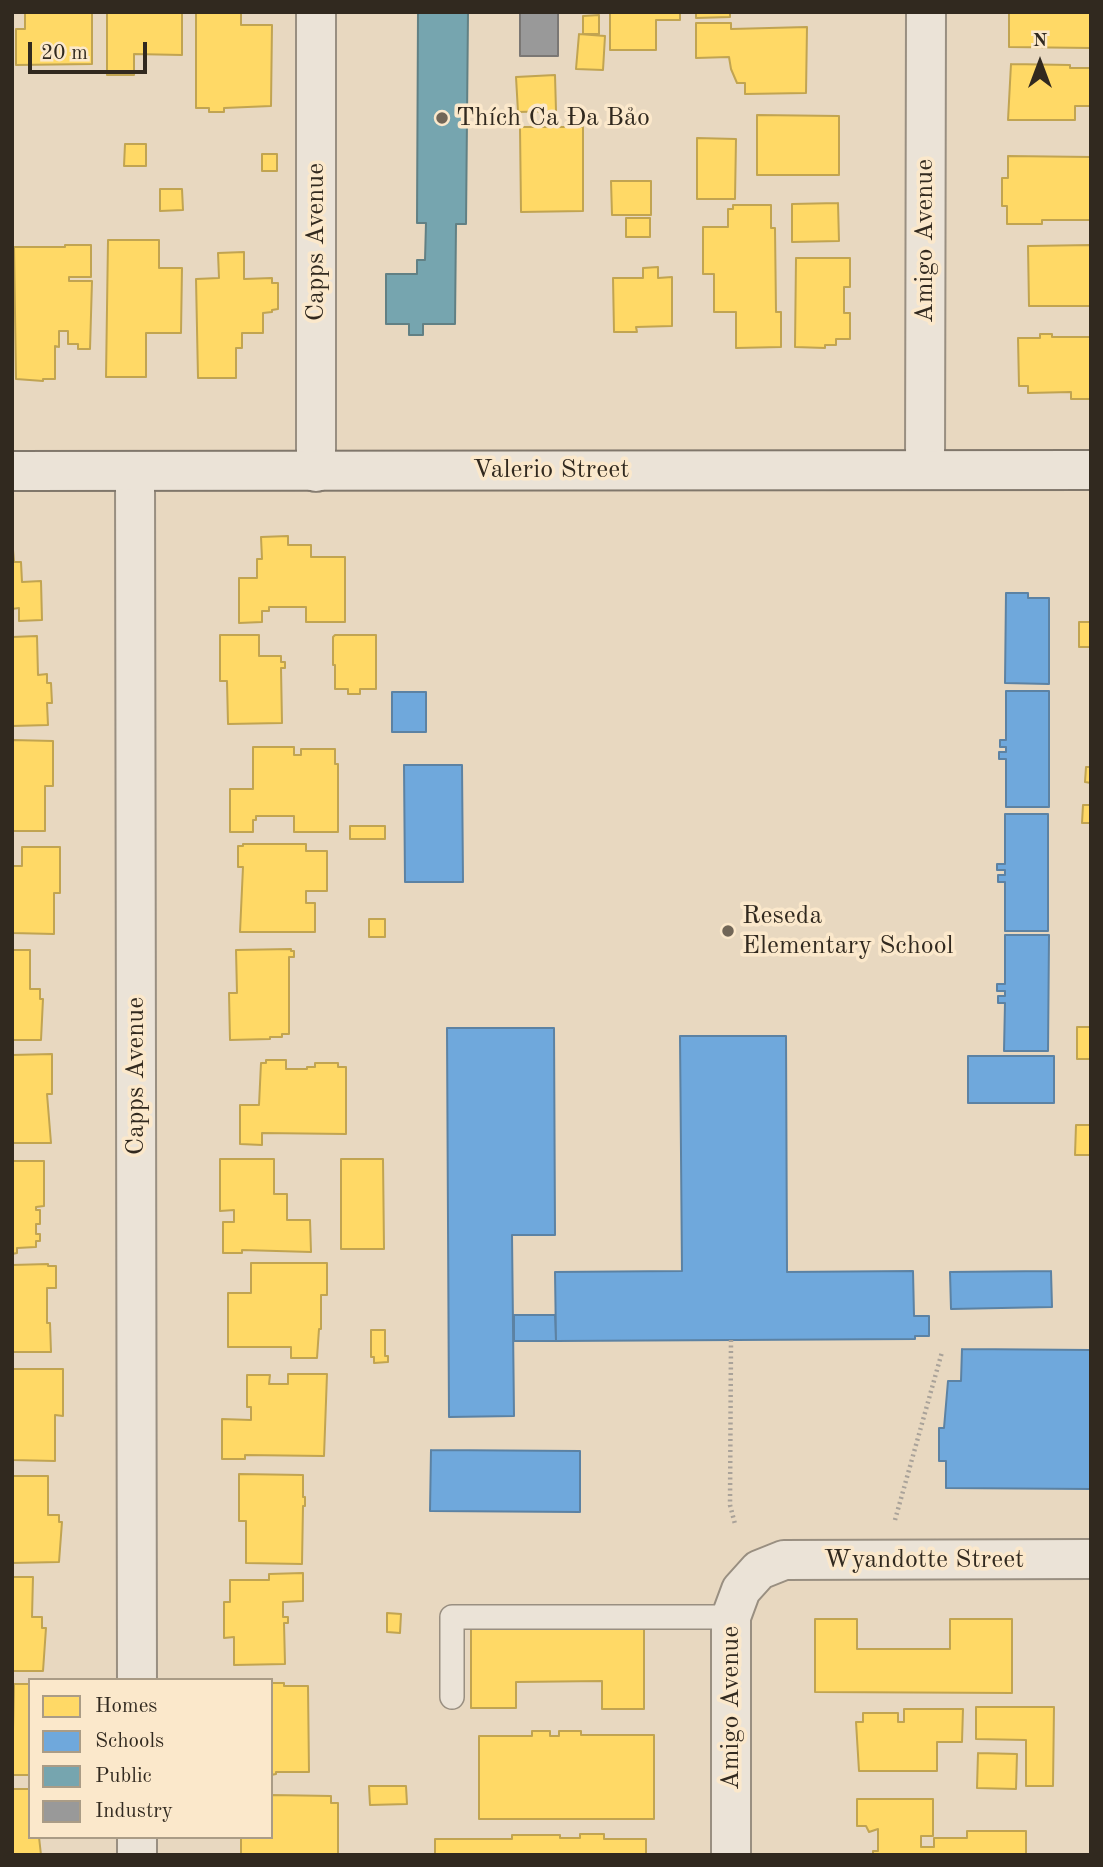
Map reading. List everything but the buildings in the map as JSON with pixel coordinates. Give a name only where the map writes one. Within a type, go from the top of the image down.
[{"type":"street","name":"Capps Avenue","points":[[316,12],[316,472]]},
{"type":"street","name":"Amigo Avenue","points":[[925,470],[926,12]]},
{"type":"street","name":"Valerio Street","points":[[12,471],[1091,470]]},
{"type":"street","name":"Capps Avenue","points":[[135,472],[136,1678]]},
{"type":"street","name":"Wyandotte Street","points":[[759,1570],[784,1560],[1091,1559]]},
{"type":"street","name":"Amigo Avenue","points":[[731,1855],[731,1616],[741,1590],[759,1570]]},
{"type":"lane","points":[[452,1698],[452,1616],[731,1616]]},
{"type":"path","points":[[731,1339],[730,1505],[735,1524]]},
{"type":"path","points":[[895,1520],[942,1352]]},
{"type":"place","name":"Thích Ca Đa Bảo","points":[[442,118]]},
{"type":"place","name":"Reseda Elementary School","points":[[728,931]]}]
